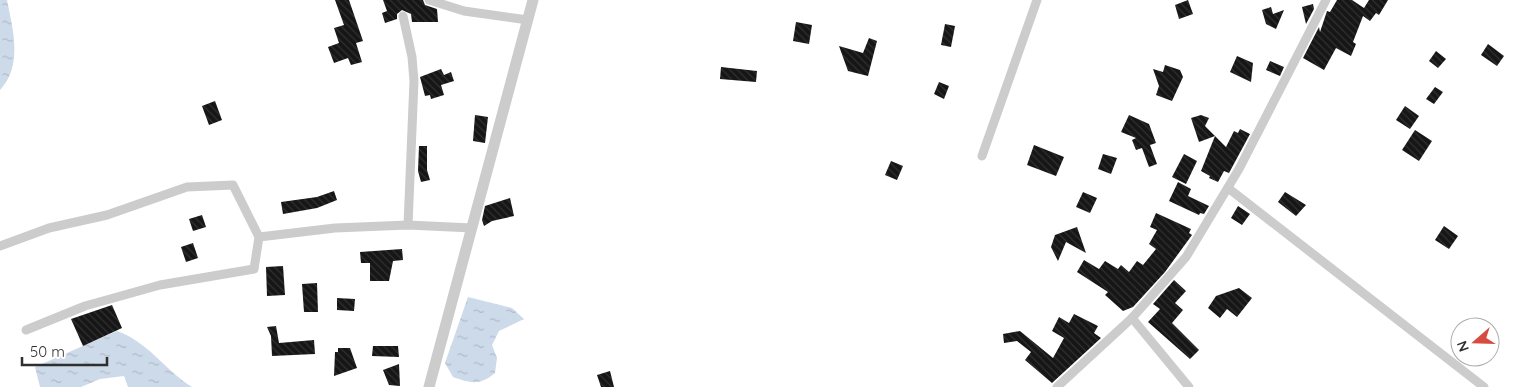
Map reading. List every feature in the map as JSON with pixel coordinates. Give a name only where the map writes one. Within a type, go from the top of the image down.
[{"type":"street","points":[[429,0],[464,11],[528,20]]},
{"type":"street","points":[[429,387],[533,0]]},
{"type":"street","points":[[982,156],[1037,0]]},
{"type":"street","points":[[1057,387],[1132,318],[1186,257],[1228,188],[1326,0]]},
{"type":"street","points":[[403,16],[412,57],[414,81],[408,225]]},
{"type":"street","points":[[0,246],[50,228],[107,215],[187,187],[233,185],[259,237],[254,269],[160,285],[85,306],[26,330]]},
{"type":"street","points":[[1228,188],[1484,387]]},
{"type":"street","points":[[259,237],[334,228],[408,225],[472,228]]},
{"type":"street","points":[[1132,318],[1189,387]]},
{"type":"water","points":[[0,0],[7,0],[12,23],[14,59],[12,70],[0,90]]},
{"type":"water","points":[[468,297],[512,308],[524,319],[499,331],[492,345],[497,358],[495,373],[480,382],[465,381],[453,377],[445,363]]},
{"type":"water","points":[[117,331],[138,342],[192,387],[128,387],[124,376],[100,379],[81,387],[40,387],[35,367]]},
{"type":"building","points":[[335,0],[349,0],[363,41],[356,43],[362,62],[351,65],[348,58],[334,63],[328,47],[339,43],[334,28],[344,25]]},
{"type":"building","points":[[383,0],[423,0],[425,5],[437,9],[438,22],[412,22],[411,14],[402,10],[397,14],[397,19],[385,23],[382,13],[387,11]]},
{"type":"building","points":[[1188,0],[1193,14],[1179,19],[1175,5]]},
{"type":"building","points":[[1337,0],[1352,0],[1364,8],[1369,0],[1388,0],[1379,15],[1376,13],[1370,21],[1363,16],[1353,42],[1356,44],[1351,56],[1336,48],[1324,70],[1303,58],[1319,27],[1320,32],[1327,11],[1330,12]]},
{"type":"building","points":[[1313,4],[1314,9],[1306,24],[1302,7]]},
{"type":"building","points":[[1271,7],[1273,14],[1284,10],[1276,29],[1266,24],[1262,10]]},
{"type":"building","points":[[796,22],[812,25],[809,44],[793,41]]},
{"type":"building","points":[[945,24],[955,26],[951,47],[941,45]]},
{"type":"building","points":[[869,38],[877,41],[868,76],[848,71],[839,46],[863,53]]},
{"type":"building","points":[[1488,44],[1504,56],[1497,66],[1481,55]]},
{"type":"building","points":[[1436,51],[1446,59],[1438,68],[1429,61]]},
{"type":"building","points":[[1237,56],[1253,63],[1251,82],[1230,72]]},
{"type":"building","points":[[1270,61],[1284,67],[1280,76],[1266,70]]},
{"type":"building","points":[[1165,65],[1180,70],[1183,77],[1172,101],[1156,95],[1159,86],[1153,69],[1163,72]]},
{"type":"building","points":[[721,67],[757,71],[756,82],[720,79]]},
{"type":"building","points":[[441,69],[444,75],[451,72],[454,81],[441,85],[444,95],[431,99],[430,95],[425,96],[420,77]]},
{"type":"building","points":[[939,82],[949,86],[944,99],[934,94]]},
{"type":"building","points":[[1435,87],[1443,92],[1434,104],[1426,99]]},
{"type":"building","points":[[215,101],[222,120],[209,125],[202,106]]},
{"type":"building","points":[[1405,106],[1419,116],[1410,129],[1396,120]]},
{"type":"building","points":[[475,115],[488,117],[485,143],[473,141]]},
{"type":"building","points":[[1129,115],[1149,124],[1156,143],[1150,145],[1157,164],[1149,167],[1142,148],[1136,150],[1132,140],[1136,138],[1121,132]]},
{"type":"building","points":[[1201,115],[1209,118],[1205,126],[1215,136],[1199,142],[1191,118]]},
{"type":"building","points":[[1240,129],[1250,134],[1229,173],[1224,171],[1218,182],[1209,178],[1210,176],[1201,171],[1215,136],[1226,147],[1234,131],[1238,133]]},
{"type":"building","points":[[1415,130],[1432,141],[1419,161],[1402,150]]},
{"type":"building","points":[[1034,145],[1064,157],[1056,176],[1027,165]]},
{"type":"building","points":[[419,146],[427,146],[427,170],[430,180],[421,182],[418,171]]},
{"type":"building","points":[[1103,154],[1117,158],[1111,174],[1098,169]]},
{"type":"building","points":[[1184,154],[1197,161],[1186,184],[1172,177]]},
{"type":"building","points":[[891,161],[903,166],[897,180],[885,175]]},
{"type":"building","points":[[1178,182],[1191,189],[1188,196],[1209,206],[1204,214],[1200,213],[1199,215],[1169,201]]},
{"type":"building","points":[[334,191],[337,200],[317,208],[283,214],[281,202],[317,197]]},
{"type":"building","points":[[1083,192],[1097,198],[1090,213],[1076,207]]},
{"type":"building","points":[[1285,192],[1306,205],[1296,216],[1278,202]]},
{"type":"building","points":[[510,198],[514,216],[492,221],[484,226],[482,220],[485,206]]},
{"type":"building","points":[[1238,206],[1250,214],[1242,225],[1231,218]]},
{"type":"building","points":[[1156,213],[1191,229],[1189,233],[1192,235],[1165,272],[1133,307],[1123,311],[1105,295],[1108,292],[1077,272],[1084,260],[1099,269],[1105,261],[1118,269],[1121,265],[1129,272],[1137,261],[1143,265],[1156,249],[1149,244],[1157,230],[1150,227]]},
{"type":"building","points":[[202,215],[206,227],[193,231],[189,219]]},
{"type":"building","points":[[1444,226],[1458,236],[1449,249],[1435,240]]},
{"type":"building","points":[[1077,227],[1086,253],[1066,242],[1058,261],[1051,247],[1055,235]]},
{"type":"building","points":[[193,243],[198,258],[186,262],[181,247]]},
{"type":"building","points":[[402,249],[403,260],[393,261],[389,281],[370,281],[370,263],[361,263],[360,252]]},
{"type":"building","points":[[283,266],[285,295],[267,296],[266,267]]},
{"type":"building","points":[[1174,280],[1186,291],[1175,303],[1183,310],[1172,323],[1199,350],[1190,359],[1148,322],[1160,309],[1153,304]]},
{"type":"building","points":[[317,283],[318,312],[304,312],[302,284]]},
{"type":"building","points":[[1239,288],[1252,298],[1237,317],[1227,309],[1220,318],[1208,308],[1216,296]]},
{"type":"building","points":[[337,298],[355,299],[354,311],[337,310]]},
{"type":"building","points":[[112,305],[122,328],[83,346],[71,319]]},
{"type":"building","points":[[1074,314],[1098,326],[1094,333],[1101,338],[1052,383],[1025,360],[1031,352],[1017,341],[1004,343],[1003,334],[1020,331],[1053,358],[1064,338],[1052,331],[1059,317],[1069,323]]},
{"type":"building","points":[[276,326],[279,343],[314,340],[315,354],[272,356],[271,336],[267,327]]},
{"type":"building","points":[[373,346],[398,346],[399,357],[372,356]]},
{"type":"building","points":[[338,348],[350,348],[357,368],[334,376],[335,352],[338,352]]},
{"type":"building","points":[[399,364],[400,386],[389,385],[383,370]]},
{"type":"building","points":[[610,371],[614,387],[601,387],[597,375]]}]
